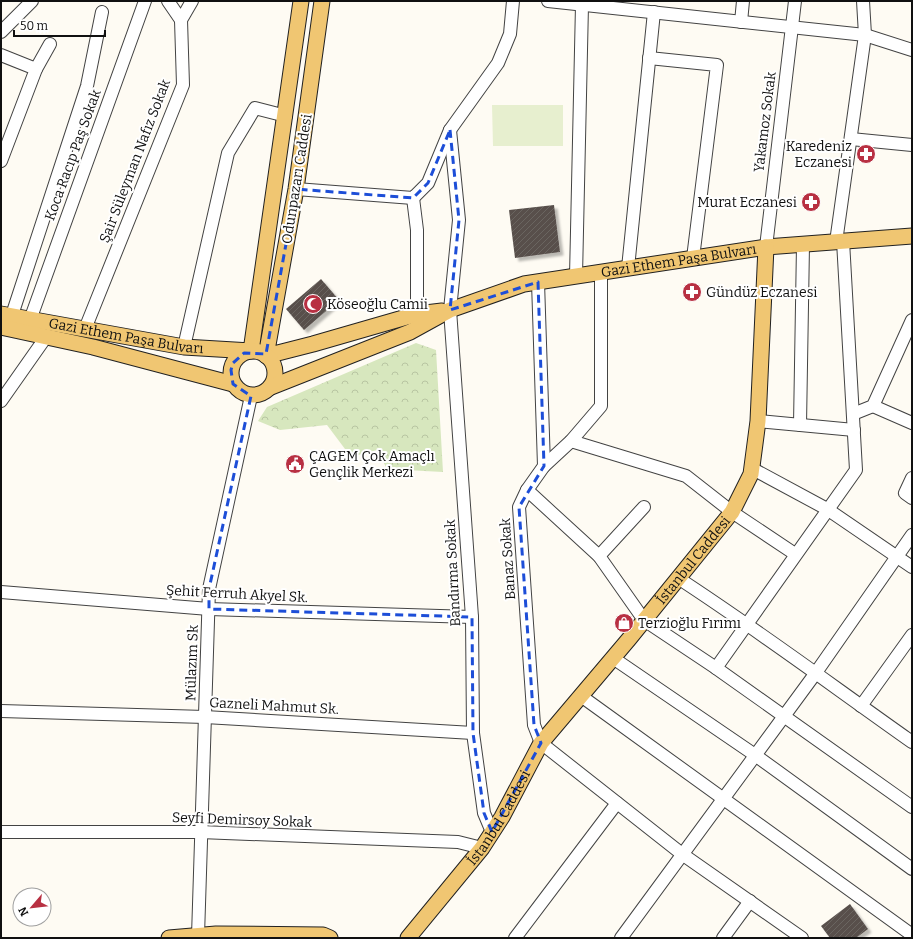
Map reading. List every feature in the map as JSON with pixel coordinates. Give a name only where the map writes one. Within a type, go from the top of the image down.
[{"type":"main road","name":"Odunpazarı Caddesi","points":[[251,351],[274,188],[286,116],[301,1]]},
{"type":"main road","name":"Odunpazarı Caddesi","points":[[266,356],[296,189],[322,1]]},
{"type":"main road","name":"Gazi Ethem Paşa Bulvarı","points":[[271,387],[410,332],[450,310],[524,284],[766,248],[912,236]]},
{"type":"main road","name":"İstanbul Caddesi","points":[[408,938],[482,848],[541,743],[613,658],[732,512],[751,474],[752,468],[758,420],[766,248]]},
{"type":"main road","name":"Gazi Ethem Paşa Bulvarı","points":[[266,356],[417,314],[450,310]]},
{"type":"main road","name":"Gazi Ethem Paşa Bulvarı","points":[[6,315],[184,347],[251,351]]},
{"type":"main road","name":"Gazi Ethem Paşa Bulvarı","points":[[1,327],[93,347],[233,384]]},
{"type":"main road","points":[[251,351],[266,356],[274,367],[274,380],[271,387],[259,395],[251,396],[244,394],[233,384],[231,377],[233,363],[244,353],[251,351]]},
{"type":"main road","points":[[169,938],[198,936],[323,935],[330,938]]},
{"type":"street","points":[[1,32],[32,1]]},
{"type":"street","name":"Koca Racıp Paş Sokak","points":[[30,320],[145,1]]},
{"type":"street","points":[[168,1],[181,20],[192,1]]},
{"type":"street","points":[[296,189],[413,198],[428,183],[450,130],[498,63],[510,34],[513,1]]},
{"type":"street","points":[[548,1],[582,5],[615,4],[654,12],[865,35],[912,50]]},
{"type":"street","points":[[741,22],[744,1]]},
{"type":"street","name":"Yakamoz Sokak","points":[[766,248],[794,1]]},
{"type":"street","points":[[716,668],[795,554],[856,470],[839,242],[865,35],[863,1]]},
{"type":"street","points":[[576,276],[582,5]]},
{"type":"street","points":[[6,315],[87,86],[102,12]]},
{"type":"street","points":[[628,268],[654,12]]},
{"type":"street","name":"Şair Süleyman Nafız Sokak","points":[[85,329],[183,85],[181,20]]},
{"type":"street","points":[[1,161],[36,69],[50,44]]},
{"type":"street","points":[[2,58],[36,69]]},
{"type":"street","points":[[649,58],[717,65],[693,258]]},
{"type":"street","points":[[184,347],[228,153],[255,108],[286,116]]},
{"type":"street","name":"Bandırma Sokak","points":[[450,130],[458,220],[450,310],[472,617],[473,733],[484,813],[492,832]]},
{"type":"street","points":[[851,139],[912,145]]},
{"type":"street","points":[[413,198],[417,230],[417,314]]},
{"type":"street","points":[[800,425],[803,244]]},
{"type":"street","name":"Banaz Sokak","points":[[541,743],[534,725],[519,506],[527,490],[544,466],[571,441],[601,406],[601,272]]},
{"type":"street","points":[[538,282],[544,466]]},
{"type":"street","points":[[853,414],[873,406],[912,320]]},
{"type":"street","points":[[1,402],[46,337]]},
{"type":"street","name":"Mülazım Sk","points":[[198,936],[200,832],[209,589],[251,396]]},
{"type":"street","points":[[873,406],[912,423]]},
{"type":"street","points":[[758,420],[854,430]]},
{"type":"street","points":[[571,441],[686,476],[732,512],[795,554]]},
{"type":"street","points":[[752,468],[827,509],[912,567]]},
{"type":"street","points":[[912,478],[905,493],[912,498]]},
{"type":"street","points":[[527,490],[599,556],[644,620],[716,668],[912,807]]},
{"type":"street","points":[[599,556],[644,507]]},
{"type":"street","points":[[621,938],[815,674],[912,535]]},
{"type":"street","points":[[678,578],[747,623],[815,674],[861,706],[910,736]]},
{"type":"street","name":"Şehit Ferruh Akyel Sk.","points":[[1,592],[209,609],[472,617]]},
{"type":"street","points":[[861,706],[912,635]]},
{"type":"street","points":[[613,658],[755,755],[912,869]]},
{"type":"street","points":[[581,696],[910,934]]},
{"type":"street","name":"Gazneli Mahmut Sk.","points":[[1,710],[205,717],[473,733]]},
{"type":"street","points":[[541,743],[682,854],[802,938]]},
{"type":"street","points":[[514,938],[617,803]]},
{"type":"street","name":"Seyfi Demirsoy Sokak","points":[[1,832],[200,832],[458,842],[482,848]]},
{"type":"street","points":[[723,938],[750,901]]},
{"type":"highlighted area","points":[[450,130],[459,220],[450,310],[538,282],[544,466],[519,507],[534,725],[541,743],[492,832],[484,813],[473,733],[472,617],[209,609],[209,589],[251,396],[233,384],[231,370],[233,363],[244,353],[266,354],[296,189],[413,198],[428,183]]},
{"type":"green space","points":[[492,105],[563,105],[563,146],[493,146]]},
{"type":"green space","points":[[416,343],[436,350],[443,472],[387,469],[377,450],[351,457],[327,425],[280,430],[258,421],[267,407]]},
{"type":"building","points":[[554,205],[560,252],[515,258],[509,210]]},
{"type":"building","name":"Köseoğlu Camii","points":[[321,279],[339,300],[304,330],[286,309]]},
{"type":"building","points":[[850,904],[868,929],[856,938],[830,938],[821,926]]},
{"type":"place","name":"Karedeniz Eczanesi","points":[[866,154]]},
{"type":"place","name":"Murat Eczanesi","points":[[811,202]]},
{"type":"place","name":"Gündüz Eczanesi","points":[[692,292]]},
{"type":"place","name":"Köseoğlu Camii","points":[[313,304]]},
{"type":"place","name":"ÇAGEM Çok Amaçlı Gençlik Merkezi","points":[[295,464]]},
{"type":"place","name":"Terzioğlu Fırımı","points":[[624,623]]}]
